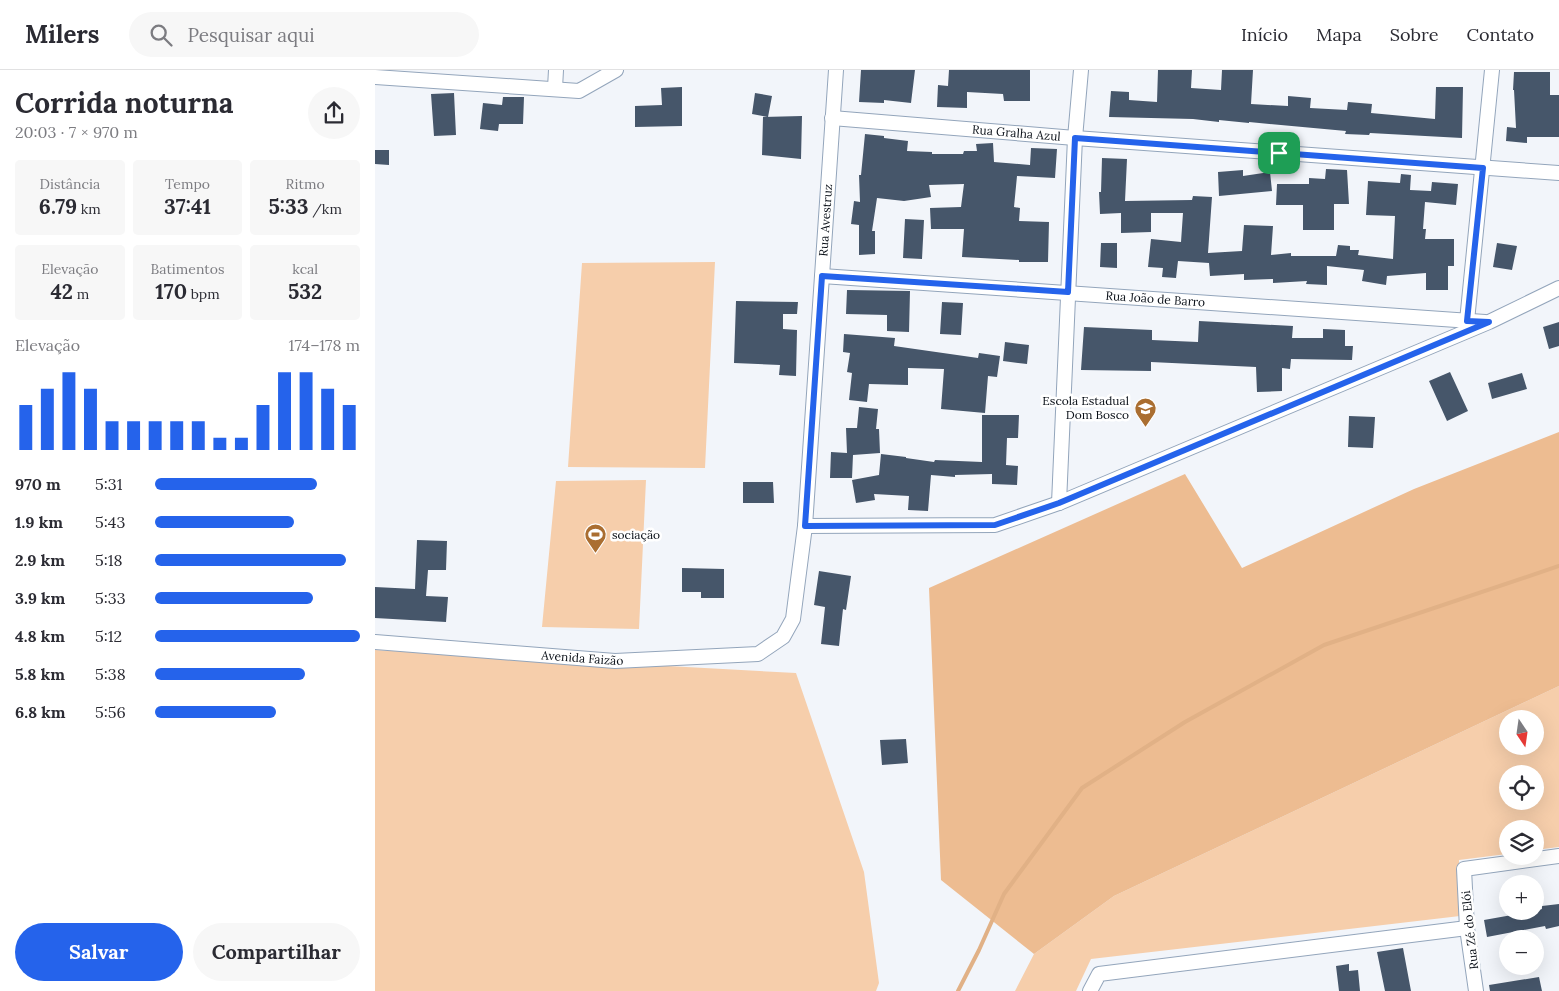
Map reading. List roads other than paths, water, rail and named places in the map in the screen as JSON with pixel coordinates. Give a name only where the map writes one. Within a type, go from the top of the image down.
[{"type":"street","points":[[555,88],[556,70]]},
{"type":"street","points":[[375,77],[579,91],[616,70]]},
{"type":"street","name":"Rua Avestruz","points":[[783,637],[793,619],[805,526],[836,70]]},
{"type":"street","points":[[1059,503],[1075,138],[1081,70]]},
{"type":"street","points":[[1467,321],[1492,70]]},
{"type":"street","name":"Rua Gralha Azul","points":[[832,118],[1075,138],[1559,173]]},
{"type":"street","name":"Rua João de Barro","points":[[822,276],[1489,322]]},
{"type":"street","points":[[805,526],[995,525],[1059,503],[1489,322],[1559,288]]},
{"type":"street","name":"Avenida Faizão","points":[[375,642],[615,661],[758,654],[783,637]]},
{"type":"street","name":"Rua Zé do Elói","points":[[1476,991],[1467,928],[1464,869],[1559,856]]},
{"type":"street","points":[[1090,991],[1099,974],[1467,928]]},
{"type":"waterway","points":[[958,991],[1004,894],[1082,788],[1185,722],[1324,645],[1559,566]]},
{"type":"place","name":"Escola Estadual Dom Bosco","points":[[1145,427]]},
{"type":"place","name":"sociação","points":[[596,554]]}]
